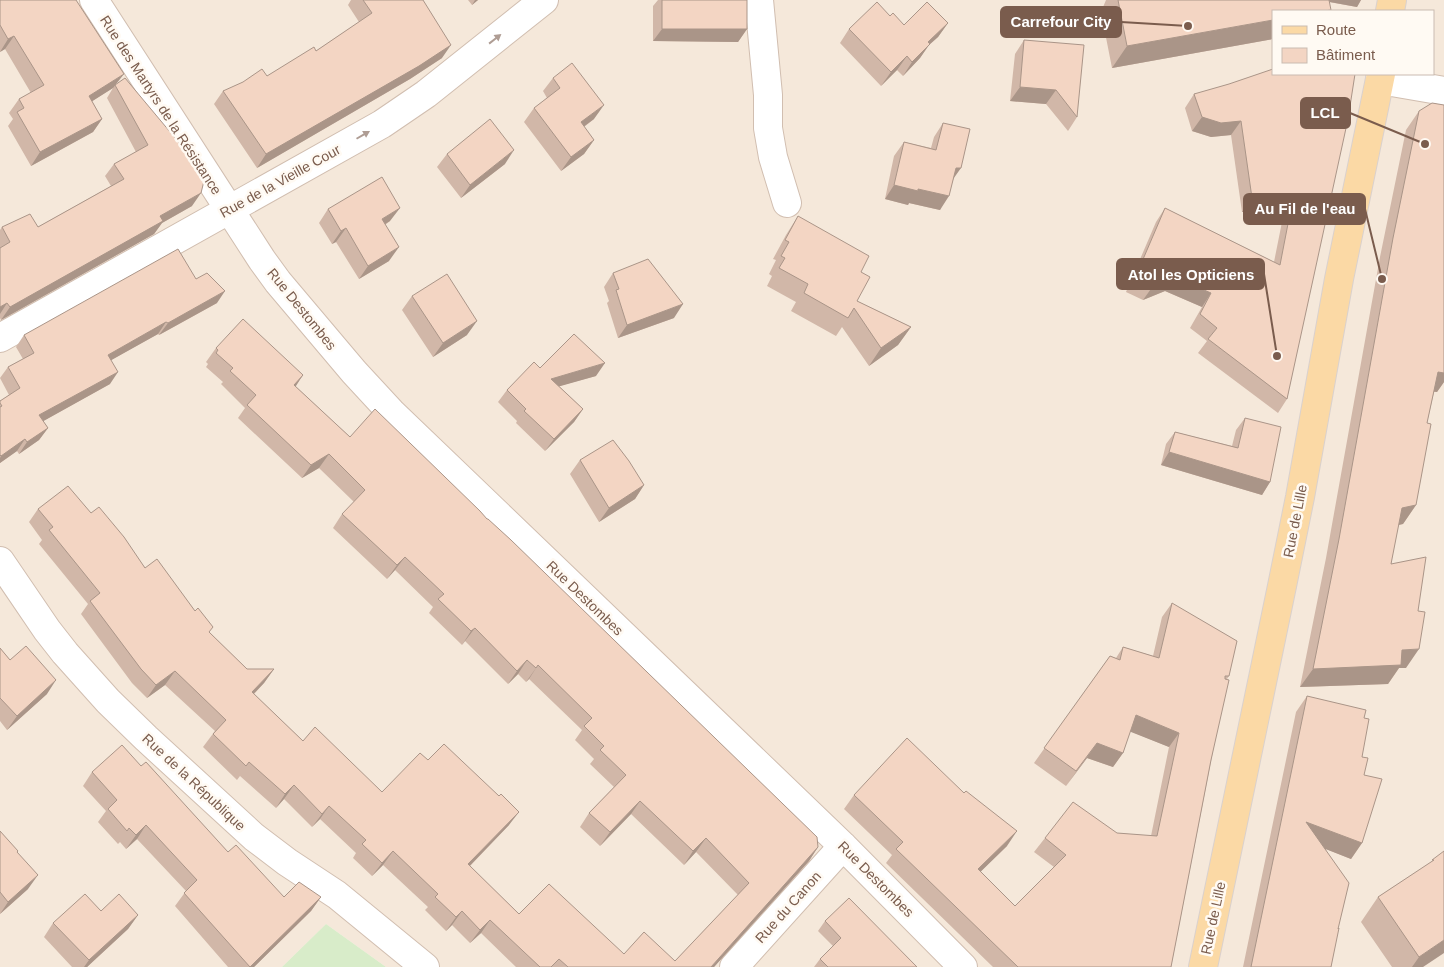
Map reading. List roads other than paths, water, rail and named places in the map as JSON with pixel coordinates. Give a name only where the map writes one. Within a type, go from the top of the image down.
[{"type":"main road","name":"Rue de Lille","points":[[1203,967],[1292,536],[1339,279],[1380,77]]},
{"type":"street","name":"Rue des Martyrs de la Résistance","points":[[94,0],[229,210]]},
{"type":"street","name":"Rue de la Vieille Cour","points":[[0,338],[366,133],[404,109],[544,0]]},
{"type":"street","points":[[759,0],[768,95],[768,128],[773,157],[787,203]]},
{"type":"street","points":[[1380,77],[1444,91]]},
{"type":"street","name":"Rue Destombes","points":[[229,210],[278,282],[376,396],[843,846],[962,967]]},
{"type":"street","name":"Rue de la République","points":[[0,561],[47,630],[108,702],[265,846],[337,895],[425,967]]},
{"type":"street","name":"Rue du Canon","points":[[734,967],[843,846]]},
{"type":"place","name":"Carrefour City","points":[[1188,26]]},
{"type":"place","name":"LCL","points":[[1425,144]]},
{"type":"place","name":"Au Fil de l'eau","points":[[1382,279]]},
{"type":"place","name":"Atol les Opticiens","points":[[1277,356]]}]
